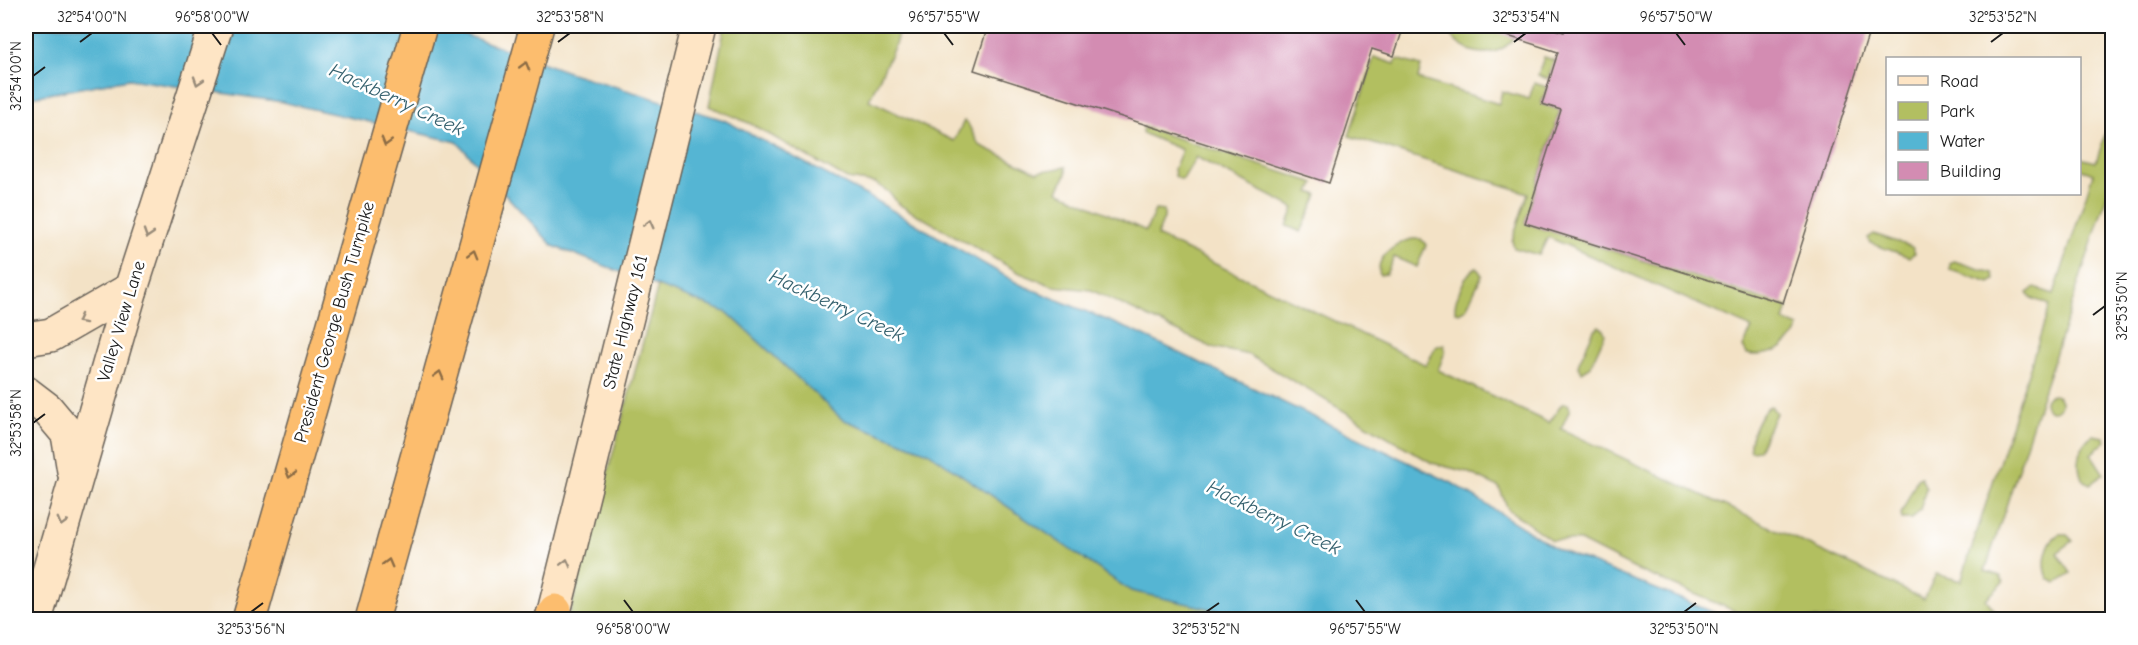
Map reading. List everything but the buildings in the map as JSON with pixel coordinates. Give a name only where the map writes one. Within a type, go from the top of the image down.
[{"type":"highway","name":"President George Bush Turnpike","points":[[249,620],[346,276],[420,26]]},
{"type":"highway","points":[[372,620],[537,26]]},
{"type":"main road","name":"Valley View Lane","points":[[36,620],[75,476],[131,289],[216,26]]},
{"type":"main road","name":"State Highway 161","points":[[553,617],[699,26]]},
{"type":"main road","points":[[26,339],[51,335],[131,289]]},
{"type":"main road","points":[[26,393],[47,409],[68,434],[75,476]]},
{"type":"green space","points":[[725,26],[900,26],[895,45],[869,100],[954,141],[964,121],[967,122],[979,145],[1037,172],[1066,167],[1066,174],[1058,191],[1146,231],[1155,210],[1164,211],[1164,218],[1157,236],[1426,365],[1436,346],[1444,345],[1445,352],[1438,370],[1549,423],[1562,404],[1568,404],[1570,409],[1561,429],[1924,599],[1936,574],[1961,581],[2050,305],[2031,298],[2028,293],[2035,288],[2054,294],[2093,174],[2081,169],[2081,158],[2096,162],[2112,113],[2112,180],[1985,571],[2000,576],[2004,582],[1986,599],[2001,619],[1754,619],[1635,569],[1580,541],[1551,540],[1508,509],[1499,487],[1467,472],[1432,463],[1249,355],[1211,347],[1091,290],[1053,286],[1020,273],[898,204],[891,194],[875,183],[847,179],[751,124],[709,106]]},
{"type":"green space","points":[[1446,26],[1520,26],[1514,38],[1505,47],[1483,53],[1461,46],[1452,38]]},
{"type":"green space","points":[[1374,57],[1395,64],[1397,59],[1421,66],[1418,79],[1499,104],[1502,91],[1529,99],[1534,83],[1547,87],[1541,104],[1560,110],[1525,223],[1788,307],[1784,321],[1799,327],[1795,334],[1785,346],[1771,353],[1747,354],[1743,347],[1752,328],[1548,237],[1539,255],[1514,248],[1512,241],[1528,193],[1349,136]]},
{"type":"green space","points":[[1544,57],[1554,60],[1548,79],[1538,75]]},
{"type":"green space","points":[[1143,127],[1315,183],[1310,192],[1318,195],[1301,232],[1287,226],[1294,208],[1196,157],[1183,179],[1175,176],[1174,169],[1182,150],[1142,133]]},
{"type":"green space","points":[[1874,234],[1912,247],[1915,253],[1909,257],[1870,243],[1868,238]]},
{"type":"green space","points":[[1412,239],[1421,239],[1426,245],[1417,267],[1394,257],[1386,274],[1380,275],[1380,262],[1388,252]]},
{"type":"green space","points":[[1954,261],[1993,273],[1995,280],[1990,283],[1950,270],[1950,263]]},
{"type":"green space","points":[[1476,267],[1482,275],[1466,309],[1459,313],[1455,311],[1455,306],[1459,294],[1468,274]]},
{"type":"green space","points":[[658,286],[728,313],[842,419],[928,452],[1131,591],[1260,619],[568,620]]},
{"type":"green space","points":[[1599,326],[1605,334],[1590,367],[1582,372],[1578,367],[1579,362],[1594,330]]},
{"type":"green space","points":[[2053,395],[2059,397],[2061,403],[2059,409],[2053,411],[2047,409],[2045,403],[2047,397]]},
{"type":"green space","points":[[1771,406],[1776,413],[1759,450],[1751,451],[1755,426],[1767,408]]},
{"type":"green space","points":[[26,432],[35,450],[36,470],[26,509]]},
{"type":"green space","points":[[2093,435],[2104,437],[2106,441],[2091,454],[2104,474],[2090,484],[2082,479],[2079,461],[2085,443]]},
{"type":"green space","points":[[1921,477],[1926,488],[1920,510],[1912,519],[1902,519],[1901,514],[1917,479]]},
{"type":"green space","points":[[2059,534],[2066,534],[2073,541],[2057,553],[2071,573],[2056,583],[2048,578],[2045,560],[2048,548]]},
{"type":"water","name":"Hackberry Creek","points":[[26,26],[441,26],[571,73],[724,120],[871,198],[1019,284],[1136,332],[1452,483],[1557,549],[1730,619],[1260,620],[1131,591],[928,452],[842,419],[728,313],[553,246],[457,142],[282,102],[129,79],[26,98]]}]
